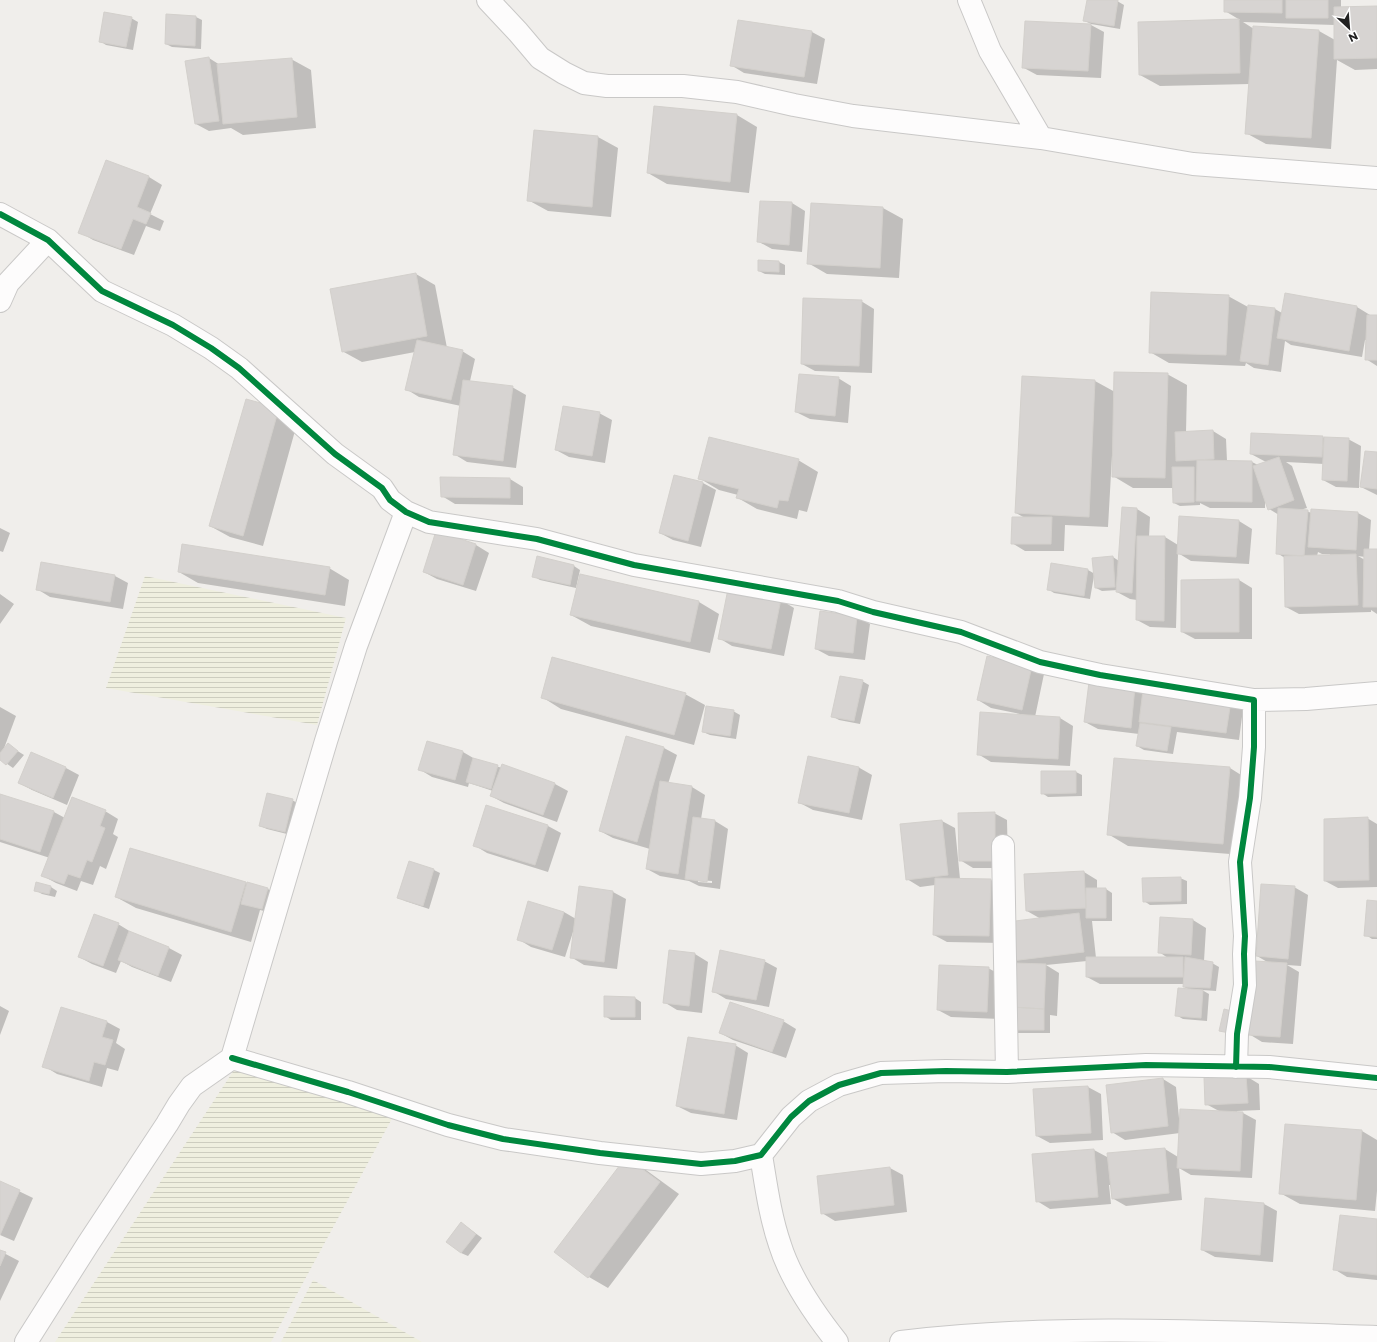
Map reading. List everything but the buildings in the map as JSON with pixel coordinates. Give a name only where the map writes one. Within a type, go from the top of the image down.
[{"type":"street","points":[[488,0],[540,58],[584,83],[608,86],[683,86],[736,92],[853,116],[1041,138],[1193,164],[1377,178]]},
{"type":"street","points":[[969,0],[990,51],[1041,138]]},
{"type":"street","points":[[0,214],[48,240],[102,291],[173,325],[211,348],[239,368],[335,454],[382,488],[390,500],[406,512],[429,522],[537,539],[634,565],[838,601],[872,612],[961,632],[1004,649],[1047,663],[1100,675],[1254,700],[1306,699],[1377,693]]},
{"type":"street","points":[[0,301],[8,283],[48,240]]},
{"type":"street","points":[[26,1342],[88,1244],[192,1086],[232,1058],[326,741],[356,646],[406,512]]},
{"type":"street","points":[[1236,1067],[1237,1034],[1245,985],[1245,936],[1240,862],[1250,798],[1254,747],[1254,700]]},
{"type":"street","points":[[1003,846],[1007,1072]]},
{"type":"street","points":[[232,1058],[348,1092],[448,1125],[503,1139],[600,1153],[701,1164],[735,1161],[761,1155],[791,1118],[809,1101],[840,1085],[881,1073],[946,1071],[1007,1072],[1146,1065],[1269,1067],[1377,1078]]},
{"type":"street","points":[[761,1155],[773,1219],[780,1246],[796,1282],[810,1305],[837,1342]]},
{"type":"street","points":[[901,1342],[953,1336],[1060,1332],[1192,1332],[1377,1337]]},
{"type":"green space","points":[[145,576],[346,618],[317,725],[106,688]]},
{"type":"green space","points":[[236,1067],[401,1102],[271,1342],[55,1342]]},
{"type":"green space","points":[[313,1280],[422,1342],[281,1342]]},
{"type":"cycle path","points":[[0,214],[48,240],[102,291],[173,325],[211,348],[239,368],[335,454],[382,488],[390,500],[406,512],[429,522],[537,539],[634,565],[838,601],[873,612],[961,632],[1040,662],[1100,675],[1254,700],[1254,747],[1250,798],[1240,862],[1245,936],[1245,985],[1237,1034],[1236,1067]]},
{"type":"cycle path","points":[[232,1058],[348,1092],[448,1125],[503,1139],[600,1153],[701,1164],[735,1161],[761,1155],[791,1117],[809,1101],[839,1085],[881,1073],[946,1071],[1007,1072],[1146,1065],[1269,1067],[1377,1078]]}]
